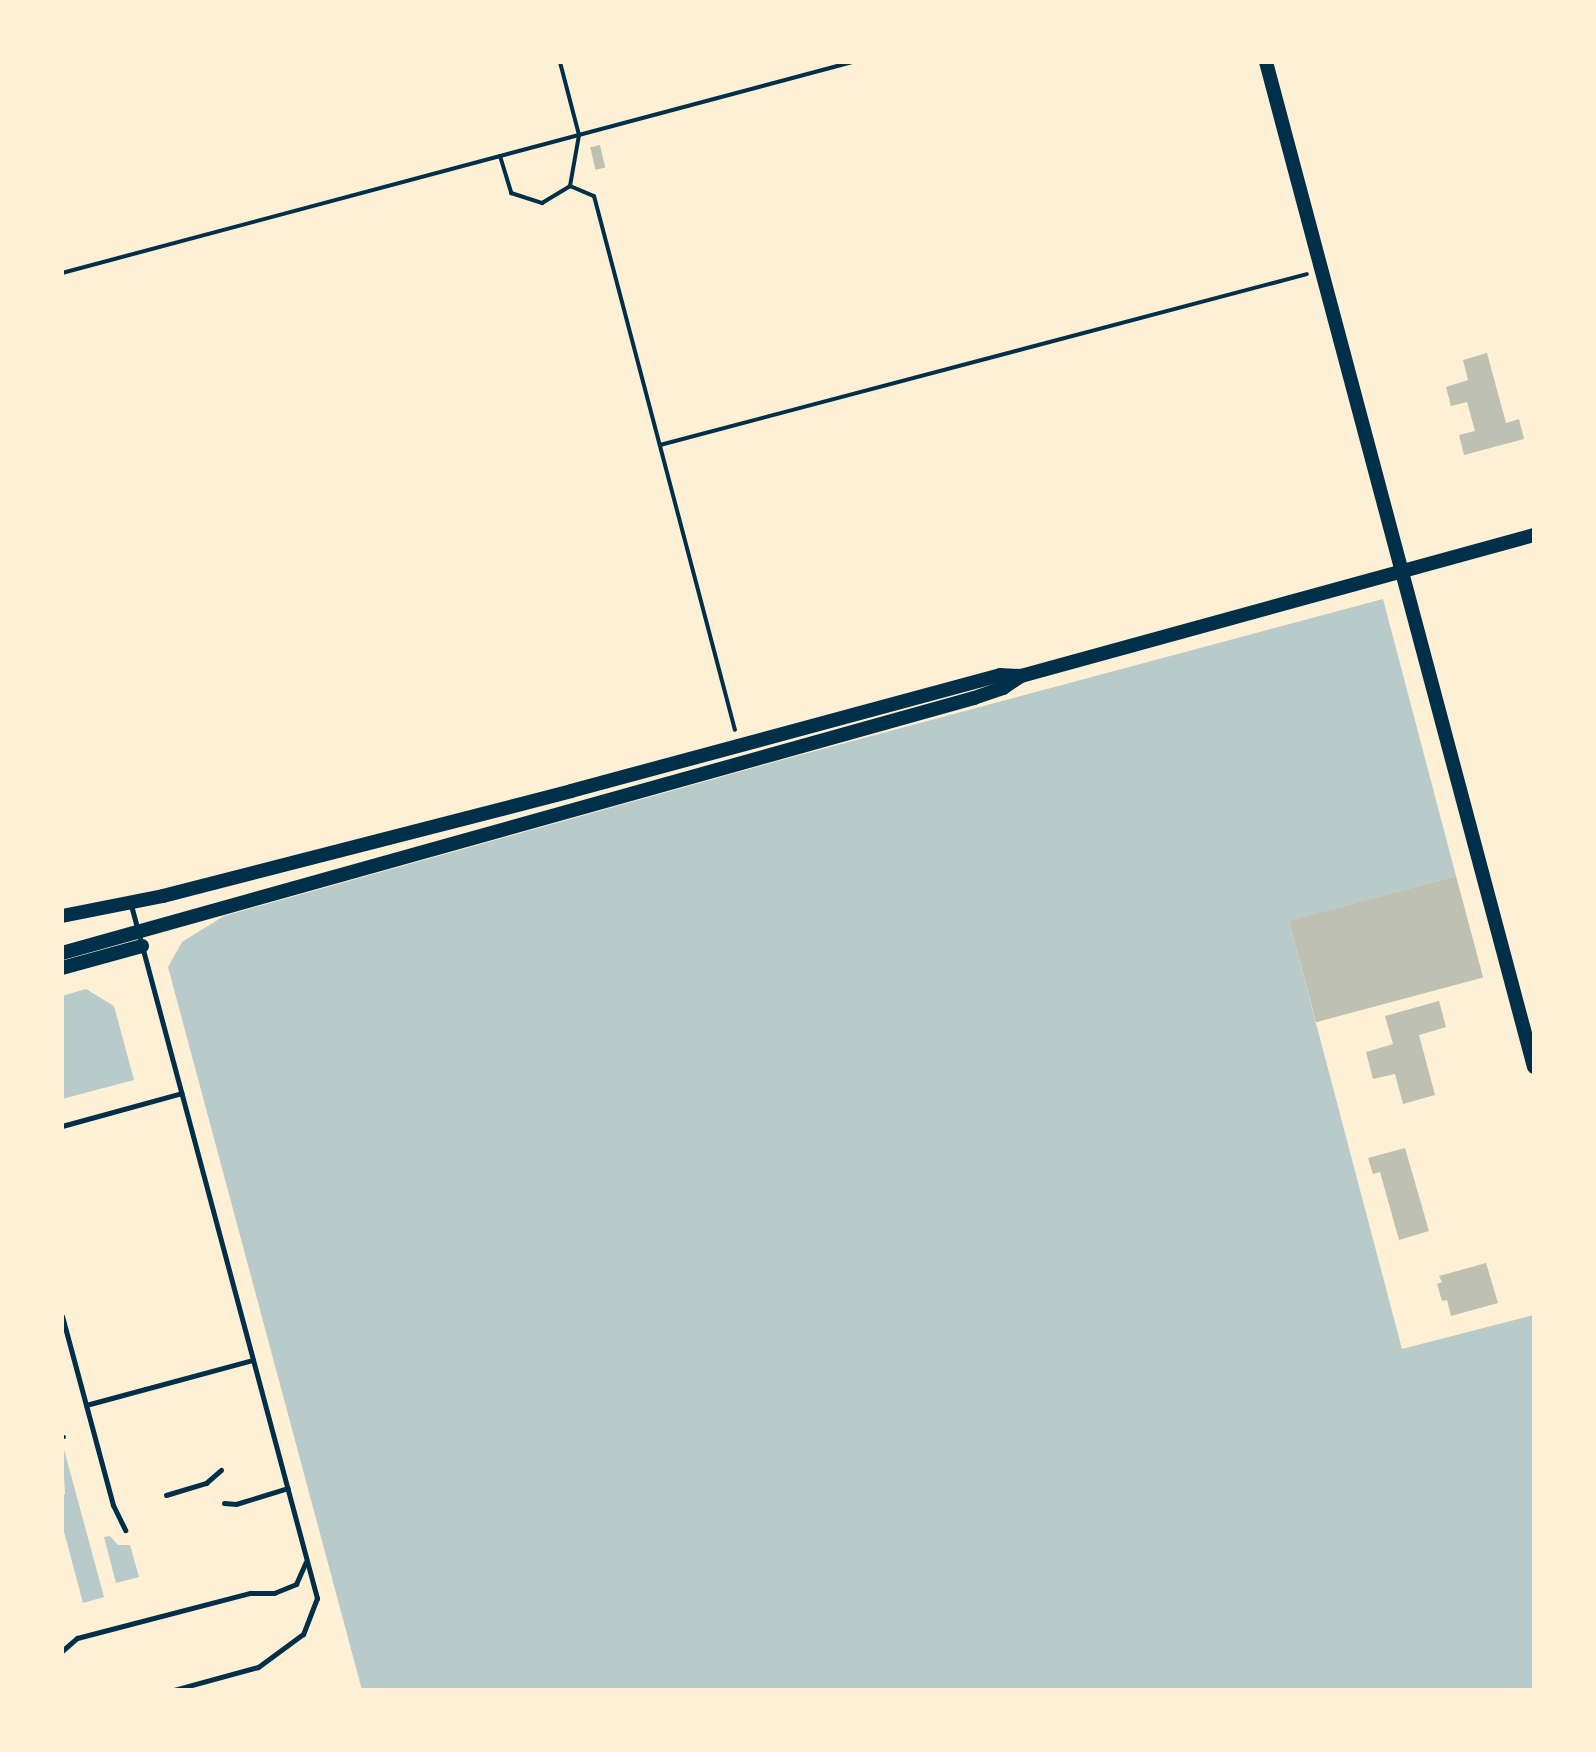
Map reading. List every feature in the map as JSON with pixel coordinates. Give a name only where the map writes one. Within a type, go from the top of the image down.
[{"type":"street","points":[[1266,62],[1534,1067]]},
{"type":"street","points":[[62,968],[140,939],[974,698],[1003,688],[1021,676],[1534,535]]},
{"type":"street","points":[[62,916],[130,902],[740,746],[1000,675],[1021,676]]},
{"type":"street","points":[[62,953],[140,939]]},
{"type":"lane","points":[[130,902],[317,1598],[303,1634],[258,1667],[174,1690]]},
{"type":"lane","points":[[62,1126],[182,1093]]},
{"type":"lane","points":[[62,1316],[113,1505],[125,1530]]},
{"type":"lane","points":[[86,1405],[253,1360]]},
{"type":"lane","points":[[166,1495],[206,1483],[221,1470]]},
{"type":"lane","points":[[224,1503],[236,1504],[288,1488]]},
{"type":"lane","points":[[63,1646],[77,1638],[250,1593],[274,1593],[296,1584],[307,1560]]},
{"type":"path","points":[[500,156],[511,193],[542,203],[570,186],[579,135],[560,62]]},
{"type":"path","points":[[62,273],[852,62]]},
{"type":"path","points":[[570,186],[594,196],[740,746]]},
{"type":"path","points":[[660,445],[1321,270]]},
{"type":"shaded area","points":[[1383,599],[1456,876],[1289,921],[1402,1349],[1534,1315],[1534,1690],[362,1690],[168,967],[182,942],[224,916],[778,761]]},
{"type":"shaded area","points":[[86,989],[114,1006],[134,1080],[62,1099],[62,996]]},
{"type":"shaded area","points":[[62,1442],[104,1597],[83,1603],[62,1524],[62,1496],[65,1494]]},
{"type":"shaded area","points":[[110,1536],[118,1545],[130,1545],[139,1577],[116,1583],[104,1537]]},
{"type":"building","points":[[600,145],[605,167],[595,170],[590,147]]},
{"type":"building","points":[[1487,353],[1506,423],[1519,419],[1524,439],[1464,455],[1459,435],[1475,431],[1467,402],[1451,406],[1446,387],[1468,380],[1463,360]]},
{"type":"building","points":[[1456,876],[1483,977],[1316,1022],[1289,921]]},
{"type":"building","points":[[1439,1001],[1446,1027],[1419,1035],[1435,1095],[1403,1104],[1395,1074],[1373,1079],[1366,1052],[1393,1044],[1385,1016]]},
{"type":"building","points":[[1405,1148],[1429,1231],[1399,1240],[1380,1172],[1373,1174],[1368,1158]]},
{"type":"building","points":[[1486,1263],[1498,1303],[1451,1316],[1447,1300],[1442,1301],[1437,1284],[1442,1282],[1439,1276]]}]
